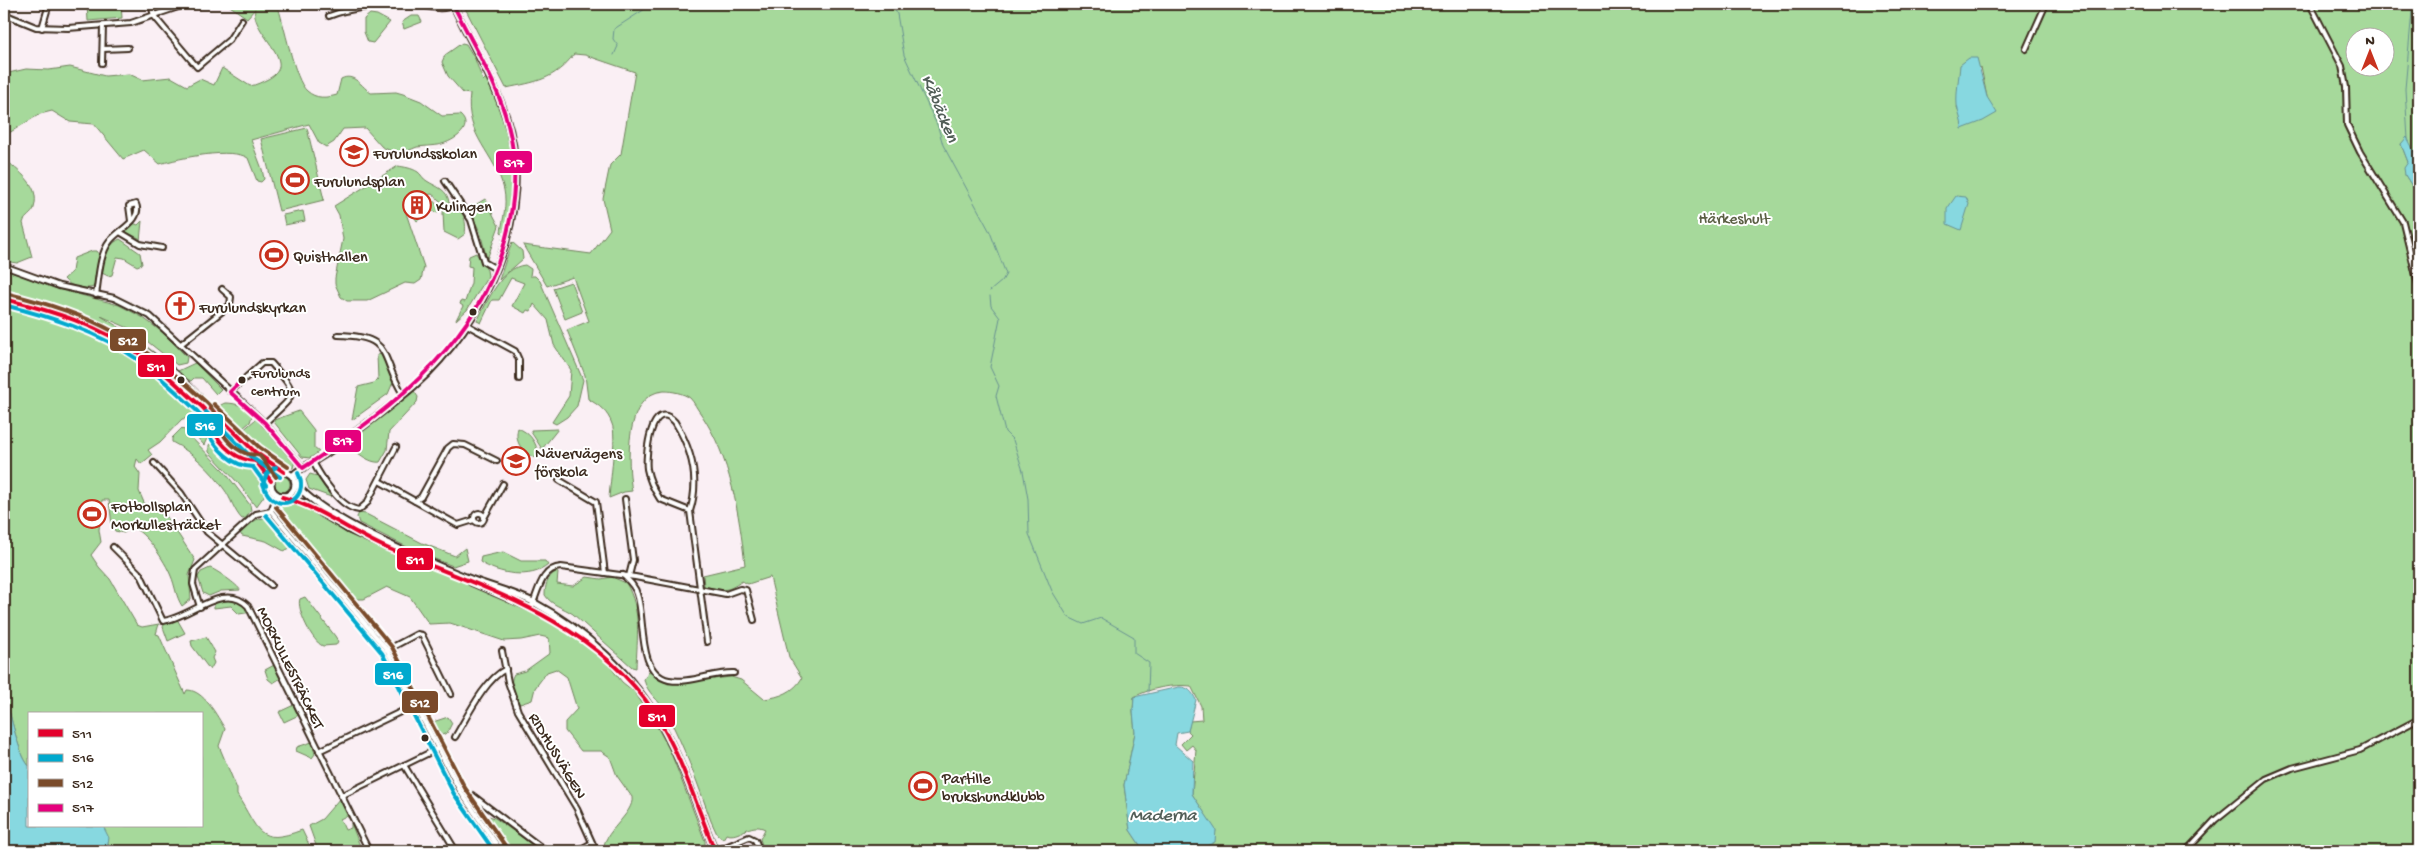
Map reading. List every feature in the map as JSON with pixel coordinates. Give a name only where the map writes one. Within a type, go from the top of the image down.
[{"type":"street","points":[[42,28],[49,4]]},
{"type":"street","points":[[151,4],[154,16],[197,67],[229,40],[242,20]]},
{"type":"street","points":[[4,14],[19,22],[42,28],[103,26],[131,23],[187,4]]},
{"type":"street","points":[[292,476],[331,450],[403,394],[435,364],[467,325],[496,269],[509,231],[514,207],[513,144],[507,118],[496,90],[453,5],[441,9],[410,4],[392,5],[329,16]]},
{"type":"street","points":[[2026,49],[2046,4]]},
{"type":"street","points":[[2310,4],[2342,66],[2346,87],[2347,125],[2360,152],[2403,222],[2419,288]]},
{"type":"street","points":[[102,63],[103,26]]},
{"type":"street","points":[[102,49],[128,48]]},
{"type":"street","points":[[445,181],[471,220],[484,262],[496,269]]},
{"type":"street","points":[[96,294],[103,252],[108,242],[131,221]]},
{"type":"street","points":[[120,232],[140,244],[162,248]]},
{"type":"street","points":[[4,266],[59,286],[114,298],[145,312],[265,423],[303,468]]},
{"type":"street","points":[[181,344],[230,305],[231,297],[222,289]]},
{"type":"street","points":[[4,299],[63,313],[139,348],[181,380],[255,452],[292,476],[295,483],[305,494],[318,504],[387,543],[532,605],[566,622],[620,669],[653,711],[672,745],[715,851],[749,838],[755,840],[760,851]]},
{"type":"street","points":[[467,325],[514,351],[519,360],[519,379]]},
{"type":"street","points":[[110,334],[193,395],[261,466],[271,480],[271,488],[280,496],[305,503],[349,530],[394,551],[532,605]]},
{"type":"street","points":[[338,335],[364,337],[376,343],[386,354],[403,394]]},
{"type":"street","points":[[230,392],[262,363],[271,363],[290,386],[292,393],[289,400],[265,423]]},
{"type":"street","points":[[690,511],[660,499],[649,478],[646,459],[648,444],[652,427],[662,417],[669,417],[675,422],[693,463],[695,492],[690,511],[707,642]]},
{"type":"street","points":[[417,500],[448,448],[453,444],[465,444],[497,461]]},
{"type":"street","points":[[313,462],[331,490],[353,509],[359,510],[365,506],[396,447]]},
{"type":"street","points":[[154,463],[181,493],[202,526],[271,585]]},
{"type":"street","points":[[271,480],[276,474],[284,472]]},
{"type":"street","points":[[559,480],[596,502],[605,573]]},
{"type":"street","points":[[379,481],[417,500],[458,525],[474,520],[481,523],[503,484]]},
{"type":"street","points":[[200,606],[193,584],[193,575],[199,566],[256,514],[271,510],[280,496],[292,492],[295,483]]},
{"type":"street","points":[[625,499],[633,560],[629,576]]},
{"type":"street","points":[[271,510],[387,650],[460,791],[501,851]]},
{"type":"street","points":[[474,520],[478,513],[484,518]]},
{"type":"street","name":"MORKULLESTRÄCKET","points":[[114,547],[140,575],[163,621],[223,597],[236,598],[248,606],[369,851]]},
{"type":"street","points":[[532,605],[542,582],[554,568],[623,575],[726,594],[740,589],[746,590],[754,620]]},
{"type":"street","points":[[623,575],[637,594],[647,659],[656,674],[665,679],[676,680],[734,674]]},
{"type":"street","points":[[387,650],[417,634],[422,635],[451,694]]},
{"type":"street","name":"RIDHUSVÄGEN","points":[[502,651],[508,682],[522,719],[577,809],[596,851]]},
{"type":"street","points":[[455,737],[489,683],[497,674],[506,669]]},
{"type":"street","points":[[319,751],[415,705]]},
{"type":"street","points":[[2186,851],[2215,820],[2266,779],[2292,768],[2360,750],[2419,719]]},
{"type":"street","points":[[341,796],[437,749]]},
{"type":"street","points":[[404,765],[456,851]]},
{"type":"street","points":[[472,795],[546,851]]},
{"type":"street","points":[[577,851],[592,843]]},
{"type":"green space","points":[[87,4],[121,4],[122,18],[88,21]]},
{"type":"green space","points":[[227,4],[277,4],[298,75],[302,85],[310,94],[321,97],[337,95],[341,79],[350,77],[358,81],[371,93],[396,92],[421,101],[442,116],[460,115],[465,125],[463,130],[460,134],[443,144],[417,147],[398,154],[382,147],[365,128],[343,129],[334,142],[326,147],[319,143],[309,124],[251,140],[262,169],[264,179],[261,182],[257,181],[248,158],[230,153],[205,155],[160,164],[144,150],[123,159],[94,124],[70,122],[52,111],[40,114],[4,136],[4,74],[26,69],[49,70],[70,67],[105,76],[129,74],[142,80],[171,77],[187,86],[200,79],[214,85],[222,68],[250,86],[268,79],[277,72],[279,64],[277,56],[255,18],[255,9],[247,18]]},
{"type":"green space","name":"Härkeshult","points":[[463,4],[2419,4],[2419,161],[2412,147],[2401,144],[2408,162],[2405,175],[2419,197],[2419,851],[1207,851],[1207,846],[1216,831],[1192,794],[1196,750],[1192,745],[1186,750],[1181,744],[1191,734],[1188,731],[1190,721],[1202,720],[1201,706],[1191,686],[1169,686],[1154,689],[1134,697],[1135,733],[1124,785],[1130,830],[1144,851],[775,851],[773,848],[772,851],[764,851],[760,839],[765,829],[759,827],[749,828],[736,834],[726,834],[723,839],[717,834],[711,821],[691,766],[674,727],[664,709],[648,689],[644,679],[649,672],[668,684],[731,677],[741,680],[764,699],[776,697],[791,690],[802,678],[789,657],[770,577],[748,584],[742,581],[724,590],[704,586],[703,575],[745,565],[740,526],[727,467],[711,431],[690,398],[670,391],[664,391],[651,395],[641,404],[635,416],[629,448],[632,491],[609,498],[614,449],[612,424],[603,409],[588,399],[585,375],[567,330],[589,321],[573,277],[547,286],[523,245],[591,254],[610,229],[603,199],[610,165],[621,154],[635,72],[585,55],[574,54],[567,63],[552,75],[506,88]],"holes":[[[1981,67],[1987,97],[1962,128],[1962,120],[1957,107]]]},
{"type":"green space","points":[[370,14],[377,15],[390,22],[373,43],[368,42],[364,32],[364,19]]},
{"type":"green space","points":[[411,16],[419,16],[422,22],[404,29],[402,22]]},
{"type":"green space","points":[[462,43],[466,44],[475,59],[483,81],[487,77],[503,114],[508,134],[512,175],[509,215],[504,235],[501,232],[505,196],[500,177],[472,122],[469,109],[470,94],[463,93],[448,76],[442,62],[445,55]]},
{"type":"green space","name":"Furulundsplan","points":[[307,128],[324,200],[279,211],[261,139]]},
{"type":"green space","points":[[4,158],[27,179],[34,192],[35,200],[33,210],[23,223],[32,257],[17,263],[4,261]]},
{"type":"green space","points":[[398,166],[416,171],[426,180],[444,191],[449,203],[461,211],[465,219],[465,234],[458,239],[444,232],[443,213],[445,205],[432,194],[412,202],[406,213],[424,267],[421,280],[415,284],[405,283],[367,301],[347,301],[341,297],[335,284],[343,239],[339,215],[334,206]]},
{"type":"green space","points":[[429,196],[441,209],[436,213],[433,210],[417,221],[409,209]]},
{"type":"green space","points":[[485,199],[499,226],[487,259],[480,232],[470,211],[472,207]]},
{"type":"green space","points":[[303,211],[305,221],[285,225],[283,215]]},
{"type":"green space","points":[[142,221],[140,241],[139,238],[125,232],[133,223],[138,225]]},
{"type":"green space","points":[[120,239],[140,253],[142,264],[137,266],[124,258],[117,257],[112,275],[108,276],[102,273],[105,258],[111,245]]},
{"type":"green space","points":[[512,242],[522,251],[523,259],[499,280]]},
{"type":"green space","points":[[97,251],[99,254],[94,287],[78,287],[67,282],[64,279],[72,272],[74,258]]},
{"type":"green space","points":[[476,253],[487,270],[488,276],[467,310],[456,320],[463,306],[460,304],[461,301],[465,302],[471,283],[472,267],[468,266],[469,256]]},
{"type":"green space","points":[[525,265],[531,269],[530,276],[535,276],[540,281],[583,380],[577,406],[567,417],[556,424],[552,422],[569,396],[571,370],[554,345],[548,320],[534,304],[531,311],[527,310],[525,313],[512,306],[524,283],[511,278],[499,300],[492,300],[481,323],[477,321],[490,296],[502,279],[516,267]]},
{"type":"green space","points":[[4,269],[58,289],[119,305],[142,317],[162,332],[187,357],[186,363],[177,365],[133,330],[101,316],[133,336],[178,371],[195,363],[221,389],[216,394],[202,378],[194,378],[191,381],[183,377],[144,346],[111,327],[58,307],[4,293]]},
{"type":"green space","points":[[571,282],[582,312],[565,319],[553,288]]},
{"type":"green space","points":[[4,302],[19,306],[26,312],[123,347],[160,374],[199,409],[196,418],[182,419],[160,442],[148,450],[152,455],[141,464],[137,459],[135,467],[140,474],[139,491],[145,505],[167,517],[195,560],[189,575],[191,599],[182,606],[164,563],[143,535],[131,527],[124,533],[115,531],[112,525],[109,500],[102,500],[99,530],[101,542],[91,555],[110,579],[137,625],[142,627],[159,624],[156,634],[159,635],[185,694],[187,690],[199,694],[218,717],[225,729],[219,746],[237,789],[237,795],[255,825],[261,832],[276,836],[302,830],[312,851],[106,851],[109,846],[104,828],[202,828],[202,712],[28,712],[28,764],[21,752],[4,696]]},
{"type":"green space","points":[[382,354],[394,380],[388,394],[352,420],[358,387],[374,383],[378,379],[377,355]]},
{"type":"green space","points":[[414,391],[418,397],[417,402],[389,432],[387,450],[380,462],[367,459],[351,446],[350,442],[355,435]]},
{"type":"green space","points":[[225,403],[244,407],[252,416],[250,422],[243,428],[232,426],[214,408]]},
{"type":"green space","points":[[299,411],[314,430],[314,448],[319,452],[310,458],[302,457],[274,422],[274,420]]},
{"type":"green space","points":[[256,419],[295,460],[293,468],[285,468],[271,461],[241,432]]},
{"type":"green space","points":[[203,426],[209,434],[204,445],[193,433]]},
{"type":"green space","points":[[182,428],[224,471],[250,505],[251,510],[246,518],[242,519],[239,516],[219,482],[207,468],[194,456],[172,442],[172,438]]},
{"type":"green space","points":[[518,428],[528,434],[535,443],[538,451],[535,458],[526,453],[520,446],[517,438]]},
{"type":"green space","points":[[558,429],[542,449],[531,432],[531,430]]},
{"type":"green space","points":[[214,439],[225,452],[251,470],[259,481],[264,496],[256,507],[239,484],[209,452],[209,445]]},
{"type":"green space","points":[[310,474],[317,476],[331,497],[309,489],[306,480]]},
{"type":"green space","points":[[282,476],[290,484],[282,492],[274,484]]},
{"type":"green space","points":[[288,501],[310,509],[346,533],[517,603],[562,626],[601,655],[622,682],[637,694],[651,715],[671,753],[705,841],[705,847],[702,851],[604,851],[604,844],[607,838],[628,810],[632,797],[617,776],[610,757],[601,751],[581,751],[565,731],[565,722],[577,709],[567,677],[556,669],[547,672],[535,688],[532,700],[520,704],[512,689],[514,674],[525,671],[550,653],[549,638],[540,636],[504,641],[450,623],[429,624],[410,597],[387,587],[364,599],[354,599],[277,514],[277,509]]},
{"type":"green space","points":[[359,513],[366,514],[422,543],[455,556],[465,548],[468,561],[453,566],[419,553],[359,523],[357,517]]},
{"type":"green space","points":[[264,518],[281,530],[294,546],[284,551],[266,541],[242,536],[240,533],[248,525],[253,521]]},
{"type":"green space","points":[[503,552],[521,561],[545,561],[548,565],[533,573],[514,574],[496,570],[480,562],[481,557]]},
{"type":"green space","points":[[210,568],[217,571],[240,590],[221,591],[209,596],[203,593],[198,577],[201,572]]},
{"type":"green space","points":[[556,572],[558,573],[557,584],[573,586],[587,577],[601,579],[612,577],[626,583],[631,593],[636,614],[636,668],[632,667],[573,614],[548,599],[545,595],[546,585],[550,576]]},
{"type":"green space","points":[[305,597],[335,636],[338,641],[336,645],[323,646],[310,632],[300,610],[299,603],[300,599]]},
{"type":"green space","points":[[225,599],[239,599],[252,612],[239,614],[231,606],[214,608],[214,603]]},
{"type":"green space","points":[[177,619],[185,633],[168,641],[163,627],[165,623]]},
{"type":"green space","points":[[206,637],[215,652],[212,658],[214,663],[210,670],[192,646],[191,641]]},
{"type":"green space","points":[[276,664],[281,678],[273,683],[268,679],[265,670]]},
{"type":"green space","points":[[296,704],[301,714],[284,722],[279,712]]},
{"type":"green space","points":[[448,717],[452,723],[447,733],[442,735],[433,722]]},
{"type":"green space","points":[[312,742],[315,754],[312,758],[296,751],[297,747]]},
{"type":"green space","points":[[340,798],[349,818],[346,816],[340,819],[345,830],[351,828],[351,823],[360,846],[351,851],[318,851],[309,826],[322,819]]},
{"type":"green space","points":[[486,815],[495,818],[541,851],[507,851]]},
{"type":"water","points":[[1969,58],[1977,58],[1987,97],[1997,113],[1962,129],[1957,105],[1957,90],[1960,65]]},
{"type":"water","points":[[2407,137],[2419,161],[2419,197],[2405,175],[2404,168],[2408,162],[2401,144]]},
{"type":"water","points":[[1956,196],[1966,197],[1969,204],[1961,230],[1947,224],[1947,209]]},
{"type":"water","name":"Maderna","points":[[1179,687],[1190,691],[1196,700],[1188,731],[1177,733],[1175,745],[1193,761],[1192,794],[1216,830],[1215,842],[1207,846],[1207,851],[1144,851],[1130,830],[1124,785],[1135,733],[1134,697]]},
{"type":"water","points":[[4,696],[21,752],[28,764],[28,828],[104,828],[109,838],[106,851],[4,851]]},
{"type":"waterway","points":[[614,55],[618,46],[613,39],[614,29],[645,9],[659,4]]},
{"type":"waterway","name":"Kåbäcken","points":[[892,4],[897,14],[904,55],[938,127],[943,145],[990,232],[1006,274],[1002,281],[990,291]]},
{"type":"waterway","points":[[2408,4],[2412,11],[2405,89],[2408,139]]},
{"type":"waterway","points":[[990,296],[991,306],[1000,318],[990,367],[999,386],[996,396],[1005,432],[1013,440],[1023,471],[1028,499],[1029,534],[1052,591],[1068,617],[1083,624],[1101,618],[1134,637],[1134,653],[1149,663],[1148,692]]},
{"type":"transit line","name":"517","points":[[242,380],[230,392],[265,423],[303,468],[371,420],[404,393],[434,364],[460,332],[482,298],[499,260],[510,219],[514,184],[514,160],[511,136],[497,93],[484,63],[453,4]]},
{"type":"transit line","name":"512","points":[[5,293],[66,310],[115,332],[137,346],[159,362],[210,406],[223,434],[233,446],[245,453],[260,456],[276,477]]},
{"type":"transit line","name":"511","points":[[4,299],[75,320],[108,335],[140,354],[204,409],[216,435],[230,451],[242,458],[256,461],[271,481]]},
{"type":"transit line","name":"516","points":[[4,305],[73,326],[106,340],[137,359],[197,411],[210,437],[220,450],[238,464],[253,467],[266,485]]},
{"type":"transit line","name":"512","points":[[214,404],[259,447],[288,467]]},
{"type":"transit line","name":"511","points":[[210,408],[255,452],[284,472]]},
{"type":"transit line","name":"516","points":[[206,412],[251,457],[280,477]]},
{"type":"transit line","name":"516","points":[[276,467],[267,473],[263,484],[268,495],[275,501],[283,503],[290,502],[296,498],[300,491],[301,483],[298,473]]},
{"type":"transit line","name":"511","points":[[282,497],[311,508],[380,545],[503,595],[538,612],[602,654],[630,681],[664,728],[680,762],[715,851]]},
{"type":"transit line","name":"512","points":[[276,507],[392,647],[465,788],[506,847]]},
{"type":"transit line","name":"516","points":[[266,515],[382,653],[454,794],[494,851]]},
{"type":"place","name":"Furulundsskolan","points":[[354,152]]},
{"type":"place","name":"Furulundsplan","points":[[295,180]]},
{"type":"place","name":"Kulingen","points":[[417,205]]},
{"type":"place","name":"Quisthallen","points":[[274,255]]},
{"type":"place","name":"Furulundskyrkan","points":[[180,306]]},
{"type":"place","name":"Furulunds centrum","points":[[242,380]]},
{"type":"place","name":"Nävervägens förskola","points":[[516,461]]},
{"type":"place","name":"Fotbollsplan Morkullesträcket","points":[[92,514]]},
{"type":"place","name":"Partille brukshundklubb","points":[[923,786]]}]
